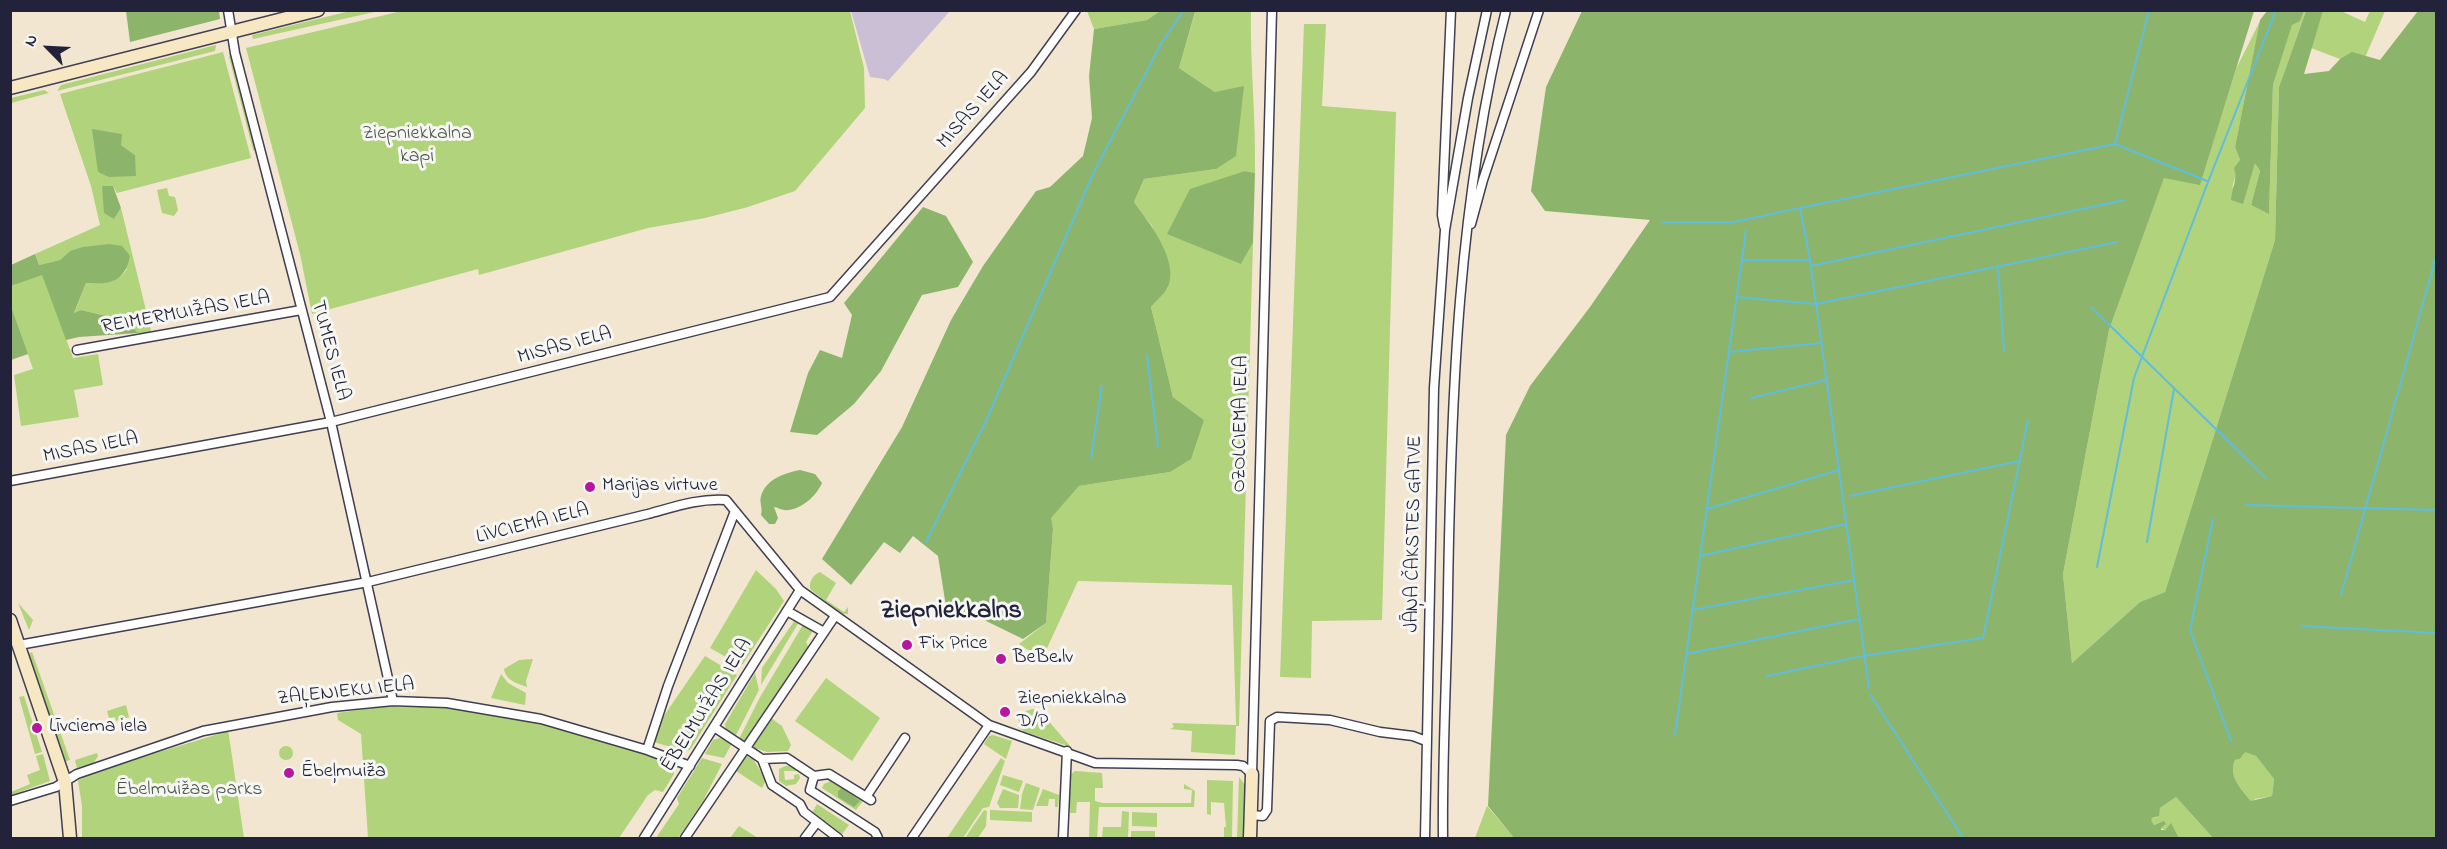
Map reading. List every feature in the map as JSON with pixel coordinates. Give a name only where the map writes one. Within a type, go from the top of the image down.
[{"type":"street","name":"TUMES IELA","points":[[228,10],[230,32],[331,422],[393,701]]},
{"type":"street","points":[[10,87],[318,10]]},
{"type":"street","name":"MISAS IELA","points":[[10,481],[331,422],[830,297],[1031,72],[1076,10]]},
{"type":"street","name":"OZOLCIEMA IELA","points":[[1250,838],[1272,10]]},
{"type":"street","name":"JĀŅA ČAKSTES GATVE","points":[[1445,230],[1442,215],[1451,10]]},
{"type":"street","name":"JĀŅA ČAKSTES GATVE","points":[[1425,838],[1434,388],[1445,230],[1486,10]]},
{"type":"street","name":"JĀŅA ČAKSTES GATVE","points":[[1443,838],[1451,439],[1470,199],[1480,129],[1506,10]]},
{"type":"street","name":"JĀŅA ČAKSTES GATVE","points":[[1468,233],[1539,10]]},
{"type":"street","name":"REIMERMUIŽAS IELA","points":[[77,350],[302,310]]},
{"type":"street","name":"LĪVCIEMA IELA","points":[[19,645],[368,582],[690,502],[711,499],[726,500],[800,590],[989,725],[1067,751],[1095,763],[1236,765],[1242,766],[1252,774]]},
{"type":"street","points":[[647,750],[668,686],[735,511]]},
{"type":"street","name":"ĒBELMUIŽAS IELA","points":[[644,838],[800,590]]},
{"type":"street","points":[[787,611],[824,632]]},
{"type":"street","points":[[685,838],[835,616]]},
{"type":"street","points":[[10,620],[65,782],[70,838]]},
{"type":"street","name":"ZAĻENIEKU IELA","points":[[10,801],[56,787],[86,771],[203,731],[324,709],[393,701],[447,703],[544,720],[647,750],[690,766]]},
{"type":"street","points":[[1251,815],[1263,816],[1267,810],[1270,721],[1277,717],[1330,720],[1380,732],[1413,736],[1426,741]]},
{"type":"street","points":[[912,838],[989,725]]},
{"type":"street","points":[[714,728],[762,759],[772,785],[800,804],[804,812],[838,838]]},
{"type":"street","points":[[762,759],[787,758],[814,776],[829,774],[869,799],[905,738]]},
{"type":"street","points":[[1063,838],[1067,751]]},
{"type":"street","points":[[800,804],[810,790],[814,776]]},
{"type":"street","points":[[810,790],[875,832],[878,838]]},
{"type":"street","points":[[806,838],[817,822]]},
{"type":"shaded area","points":[[851,10],[950,11],[888,81],[870,77]]},
{"type":"green space","points":[[354,10],[379,11],[253,39],[252,35]]},
{"type":"green space","name":"Ziepniekkalna kapi","points":[[406,10],[850,11],[864,68],[865,108],[795,191],[748,207],[705,218],[648,228],[479,275],[478,269],[312,314],[300,254],[246,48]]},
{"type":"green space","points":[[126,11],[219,11],[220,19],[130,42]]},
{"type":"green space","points":[[1087,11],[1160,11],[1147,20],[1094,29]]},
{"type":"green space","points":[[1160,11],[1195,12],[1179,68],[1215,92],[1244,86],[1236,156],[1216,169],[1144,179],[1134,202],[1161,243],[1170,267],[1167,289],[1151,307],[1173,397],[1204,420],[1191,459],[1170,472],[1079,486],[1051,518],[1053,529],[1046,623],[1023,639],[982,619],[948,619],[938,556],[913,536],[900,553],[884,542],[851,585],[822,559],[902,427],[951,320],[983,266],[1036,191],[1050,187],[1083,156],[1092,118],[1089,76],[1094,29],[1147,20]]},
{"type":"green space","points":[[1193,11],[1251,11],[1255,173],[1245,171],[1241,264],[1253,243],[1239,726],[1236,726],[1235,755],[1191,752],[1192,731],[1170,729],[1174,727],[1172,723],[1236,725],[1232,585],[1078,581],[1042,659],[1019,644],[1046,623],[1053,529],[1050,518],[1079,486],[1170,472],[1204,420],[1173,397],[1151,307],[1168,288],[1152,226],[1134,202],[1144,179],[1216,169],[1215,92],[1179,68],[1195,13]]},
{"type":"green space","points":[[1582,11],[2254,11],[2200,185],[2164,178],[2109,330],[2063,574],[2072,663],[2140,602],[2165,592],[2275,240],[2279,87],[2306,11],[2323,11],[2304,74],[2329,71],[2340,59],[2352,52],[2380,60],[2418,11],[2436,11],[2436,838],[2213,838],[2176,797],[2160,808],[2159,816],[2152,818],[2151,821],[2154,825],[2164,821],[2166,824],[2161,830],[2165,830],[2171,823],[2179,838],[1514,838],[1488,806],[1506,435],[1530,386],[1590,307],[1650,220],[1545,211],[1531,191],[1546,87]],"holes":[[[2245,752],[2256,756],[2274,779],[2272,796],[2251,801],[2234,777],[2233,766],[2235,760],[2240,759]]]},
{"type":"green space","points":[[2267,11],[2304,11],[2300,21],[2292,25],[2273,85],[2269,214],[2251,205],[2260,171],[2255,163],[2243,204],[2231,200],[2235,180],[2234,168],[2240,160],[2235,147],[2260,20]]},
{"type":"green space","points":[[2306,11],[2279,87],[2275,240],[2165,592],[2140,602],[2072,663],[2063,574],[2109,330],[2164,177],[2200,184],[2236,69],[2260,21],[2235,147],[2240,160],[2232,188],[2255,162],[2260,171],[2251,205],[2269,213],[2273,85],[2292,24],[2300,21]]},
{"type":"green space","points":[[2323,11],[2341,11],[2365,22],[2370,11],[2385,11],[2361,67],[2311,48]]},
{"type":"green space","points":[[1304,24],[1326,24],[1322,106],[1396,112],[1382,620],[1312,621],[1311,678],[1280,677]]},
{"type":"green space","points":[[216,45],[215,51],[57,91],[61,85]]},
{"type":"green space","points":[[223,52],[251,158],[117,193],[113,186],[102,186],[114,219],[121,208],[152,335],[138,333],[127,321],[81,310],[74,314],[86,283],[110,282],[127,269],[70,251],[60,260],[39,265],[35,254],[100,225],[91,186],[60,94]],"holes":[[[93,130],[121,134],[121,145],[135,155],[99,173]]]},
{"type":"green space","points":[[230,53],[256,152],[253,150],[229,57]]},
{"type":"green space","points":[[44,90],[49,93],[11,103],[11,98]]},
{"type":"green space","points":[[92,129],[122,134],[121,145],[135,155],[136,176],[109,177],[98,172]]},
{"type":"green space","points":[[1245,171],[1255,173],[1253,243],[1241,264],[1167,234],[1190,189]]},
{"type":"green space","points":[[102,186],[113,186],[121,208],[114,219],[104,213]]},
{"type":"green space","points":[[167,188],[169,196],[175,197],[178,210],[174,216],[162,213],[157,190]]},
{"type":"green space","points":[[923,207],[946,216],[973,262],[958,287],[922,295],[881,371],[854,404],[817,435],[790,432],[808,373],[820,350],[842,358],[852,315],[844,303]]},
{"type":"green space","points":[[109,244],[122,246],[130,256],[128,265],[115,280],[86,283],[74,313],[81,310],[127,321],[138,333],[66,340],[42,275],[11,286],[11,265],[35,254],[39,265],[60,260],[70,251],[83,247]]},
{"type":"green space","points":[[42,274],[73,358],[98,354],[103,385],[74,390],[79,417],[21,426],[14,375],[33,369],[11,306],[11,286]]},
{"type":"green space","points":[[11,306],[28,354],[10,360]]},
{"type":"green space","points":[[800,470],[815,474],[822,483],[820,488],[813,497],[799,507],[783,510],[774,507],[778,518],[775,524],[769,524],[761,515],[763,490],[777,478]]},
{"type":"green space","points":[[756,570],[776,589],[784,601],[743,664],[740,665],[710,648]]},
{"type":"green space","points":[[820,572],[836,583],[826,600],[844,612],[848,607],[848,614],[841,614],[810,589],[812,579]]},
{"type":"green space","points":[[18,603],[33,620],[29,630]]},
{"type":"green space","points":[[795,620],[799,622],[761,685],[762,668]]},
{"type":"green space","points":[[804,623],[812,627],[812,632],[806,642],[809,648],[744,743],[739,739],[759,699]]},
{"type":"green space","points":[[32,652],[70,760],[63,762],[28,654]]},
{"type":"green space","points":[[705,656],[737,675],[690,750],[685,751],[657,743],[654,741],[661,720]]},
{"type":"green space","points":[[533,659],[526,681],[527,687],[512,681],[505,673],[504,669],[519,660]]},
{"type":"green space","points":[[755,673],[759,690],[735,737],[726,731],[725,724]]},
{"type":"green space","points":[[501,674],[508,683],[526,693],[525,705],[491,698]]},
{"type":"green space","points":[[826,678],[880,718],[852,761],[795,721]]},
{"type":"green space","points":[[24,696],[42,752],[35,754],[19,697]]},
{"type":"green space","points":[[126,705],[129,717],[116,721],[115,717],[109,718],[107,711]]},
{"type":"green space","points":[[394,705],[461,709],[546,725],[657,758],[672,766],[674,774],[663,792],[655,790],[648,795],[619,838],[368,838],[361,734],[338,720],[337,713]]},
{"type":"green space","points":[[1033,709],[1039,710],[1071,747],[1019,728],[1021,715]]},
{"type":"green space","points":[[771,718],[782,726],[791,745],[788,751],[767,752],[754,748],[754,744]]},
{"type":"green space","name":"Ēbelmuižas parks","points":[[228,729],[244,838],[82,838],[82,806],[78,780],[103,769],[222,733]]},
{"type":"green space","points":[[993,735],[1012,741],[1006,759],[984,744],[989,736]]},
{"type":"green space","points":[[720,738],[732,743],[724,758],[705,754],[713,740]]},
{"type":"green space","points":[[283,746],[289,746],[293,753],[289,760],[283,760],[279,756],[279,750]]},
{"type":"green space","points":[[2245,751],[2256,756],[2274,779],[2272,796],[2251,801],[2234,777],[2235,760],[2240,759]]},
{"type":"green space","points":[[97,753],[98,756],[93,764],[77,768],[75,760]]},
{"type":"green space","points":[[43,754],[50,781],[11,795],[11,792],[30,784],[27,775],[40,770],[36,756]]},
{"type":"green space","points":[[746,756],[753,759],[766,780],[762,788],[736,771]]},
{"type":"green space","points":[[702,758],[722,764],[703,801],[678,838],[656,838],[679,804],[677,798]]},
{"type":"green space","points":[[1001,758],[1005,761],[989,807],[983,808],[963,838],[947,838]]},
{"type":"green space","points":[[791,766],[798,771],[784,771],[785,780],[794,779],[794,775],[799,774],[800,778],[796,784],[786,786],[779,781],[779,769]]},
{"type":"green space","points":[[1075,771],[1102,773],[1103,788],[1095,788],[1095,801],[1103,803],[1191,803],[1192,790],[1184,789],[1184,784],[1195,791],[1194,807],[1099,807],[1097,838],[1089,838],[1090,802],[1077,802],[1076,813],[1070,813],[1070,775]]},
{"type":"green space","points":[[1003,775],[1023,781],[1019,792],[1000,785]]},
{"type":"green space","points":[[828,777],[863,801],[856,810],[822,788],[829,782]]},
{"type":"green space","points":[[1239,777],[1246,786],[1245,838],[1237,838]]},
{"type":"green space","points":[[1207,780],[1233,781],[1232,838],[1224,838],[1224,827],[1226,827],[1224,803],[1211,802],[1211,815],[1207,814]]},
{"type":"green space","points":[[1026,783],[1040,788],[1033,810],[1020,809]]},
{"type":"green space","points":[[842,788],[860,801],[854,807],[838,797],[838,791]]},
{"type":"green space","points":[[1003,789],[1019,795],[1018,808],[1000,808],[997,803]]},
{"type":"green space","points":[[1043,789],[1059,795],[1058,807],[1055,807],[1055,799],[1049,799],[1048,806],[1036,806]]},
{"type":"green space","points":[[2176,797],[2213,838],[2179,838],[2171,824],[2165,830],[2160,828],[2165,825],[2163,822],[2153,825],[2150,821],[2157,817],[2160,808]]},
{"type":"green space","points":[[817,804],[849,825],[842,834],[812,813]]},
{"type":"green space","points":[[1487,806],[1514,838],[1475,838]]},
{"type":"green space","points":[[984,810],[987,811],[986,826],[978,838],[965,838]]},
{"type":"green space","points":[[990,810],[1032,812],[1032,822],[990,820]]},
{"type":"green space","points":[[1122,811],[1129,812],[1128,838],[1102,838],[1103,827],[1121,827]]},
{"type":"green space","points":[[1132,812],[1157,813],[1157,827],[1132,826]]},
{"type":"green space","points":[[739,826],[758,838],[730,838]]},
{"type":"green space","points":[[1131,831],[1155,831],[1155,838],[1131,838]]},
{"type":"waterway","points":[[926,542],[986,421],[1093,174],[1162,42],[1184,10]]},
{"type":"waterway","points":[[2115,144],[2149,10]]},
{"type":"waterway","points":[[2097,567],[2134,378],[2276,10]]},
{"type":"waterway","points":[[1800,208],[2115,144],[2207,181]]},
{"type":"waterway","points":[[1811,266],[2125,200]]},
{"type":"waterway","points":[[1662,222],[1734,222],[1800,208],[1810,260],[1869,688]]},
{"type":"waterway","points":[[1675,735],[1746,230]]},
{"type":"waterway","points":[[1736,297],[1816,304],[2117,242]]},
{"type":"waterway","points":[[2341,595],[2436,257]]},
{"type":"waterway","points":[[1741,260],[1810,260]]},
{"type":"waterway","points":[[1998,267],[2004,351]]},
{"type":"waterway","points":[[2091,307],[2266,478]]},
{"type":"waterway","points":[[1729,352],[1821,343]]},
{"type":"waterway","points":[[1147,355],[1158,447]]},
{"type":"waterway","points":[[1751,398],[1826,380]]},
{"type":"waterway","points":[[1091,458],[1102,386]]},
{"type":"waterway","points":[[2147,542],[2174,389]]},
{"type":"waterway","points":[[1767,676],[1863,656],[1983,638],[2028,420]]},
{"type":"waterway","points":[[1850,496],[2020,461]]},
{"type":"waterway","points":[[1707,509],[1839,470]]},
{"type":"waterway","points":[[2246,505],[2436,510]]},
{"type":"waterway","points":[[2213,519],[2190,630],[2231,741]]},
{"type":"waterway","points":[[1700,556],[1846,524]]},
{"type":"waterway","points":[[1692,610],[1854,580]]},
{"type":"waterway","points":[[1686,654],[1860,619]]},
{"type":"waterway","points":[[2302,626],[2436,633]]},
{"type":"waterway","points":[[1870,694],[1963,838]]},
{"type":"place","name":"Marijas virtuve","points":[[590,487]]},
{"type":"place","name":"Fix Price","points":[[907,645]]},
{"type":"place","name":"BeBe.lv","points":[[1001,659]]},
{"type":"place","name":"Ziepniekkalna D/P","points":[[1005,712]]},
{"type":"place","name":"Līvciema iela","points":[[37,728]]},
{"type":"place","name":"Ēbeļmuiža","points":[[289,773]]},
{"type":"district","name":"Ziepniekkalns","points":[[951,613]]}]
